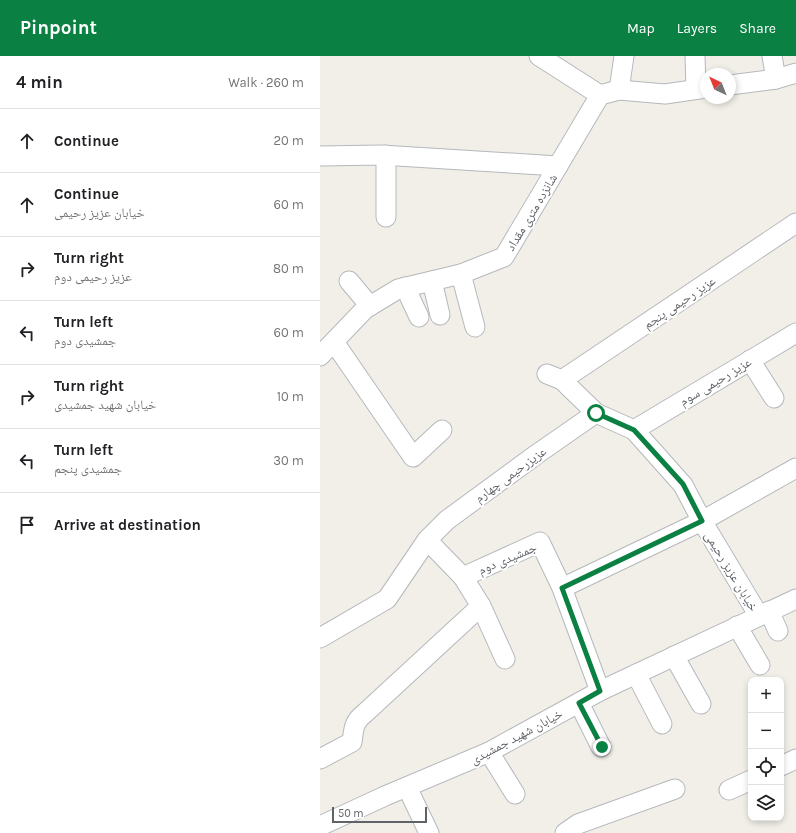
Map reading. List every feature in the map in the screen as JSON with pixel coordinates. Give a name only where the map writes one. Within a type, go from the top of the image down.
[{"type":"street","points":[[619,90],[624,56]]},
{"type":"street","points":[[695,56],[700,83]]},
{"type":"street","points":[[772,56],[776,79]]},
{"type":"street","points":[[541,57],[600,95],[619,90],[665,94],[700,88]]},
{"type":"street","points":[[736,84],[776,79],[796,73]]},
{"type":"street","name":"شانزده متری مقداد","points":[[320,356],[365,309],[398,289],[461,274],[504,257],[600,95]]},
{"type":"street","points":[[320,156],[384,155],[558,166]]},
{"type":"street","points":[[384,155],[386,217]]},
{"type":"street","name":"عزیز رحیمی پنجم","points":[[596,413],[554,377],[796,223]]},
{"type":"street","points":[[461,274],[475,327]]},
{"type":"street","points":[[349,281],[370,306]]},
{"type":"street","points":[[432,281],[440,315]]},
{"type":"street","points":[[406,287],[419,318]]},
{"type":"street","name":"عزیز رحیمی سوم","points":[[634,430],[796,333]]},
{"type":"street","points":[[334,342],[413,457],[442,430]]},
{"type":"street","points":[[750,360],[774,398]]},
{"type":"street","points":[[596,413],[634,430]]},
{"type":"street","name":"عزیزرحیمی چهارم","points":[[320,638],[387,599],[427,540],[447,520],[596,413]]},
{"type":"street","name":"خیابان عزیز رحیمی","points":[[634,430],[683,484],[702,521],[764,614],[778,631]]},
{"type":"street","points":[[562,588],[702,521],[796,468]]},
{"type":"street","name":"جمشیدی دوم","points":[[427,540],[463,577],[540,542],[562,588],[600,691]]},
{"type":"street","points":[[463,577],[481,606],[505,659]]},
{"type":"street","name":"خیابان شهید جمشیدی","points":[[320,826],[489,752],[600,691],[796,599]]},
{"type":"street","points":[[320,759],[352,742],[354,726],[358,718],[481,606]]},
{"type":"street","points":[[737,626],[760,665]]},
{"type":"street","points":[[674,656],[701,704]]},
{"type":"street","points":[[636,674],[662,724]]},
{"type":"street","points":[[579,703],[602,747]]},
{"type":"street","points":[[489,752],[515,794]]},
{"type":"street","points":[[784,765],[796,759]]},
{"type":"street","points":[[729,790],[748,781]]},
{"type":"street","points":[[407,787],[429,833]]},
{"type":"street","points":[[566,833],[578,824],[675,789]]},
{"type":"route","points":[[596,413],[634,430],[683,484],[702,521],[562,588],[600,691],[579,703],[602,747]]}]
